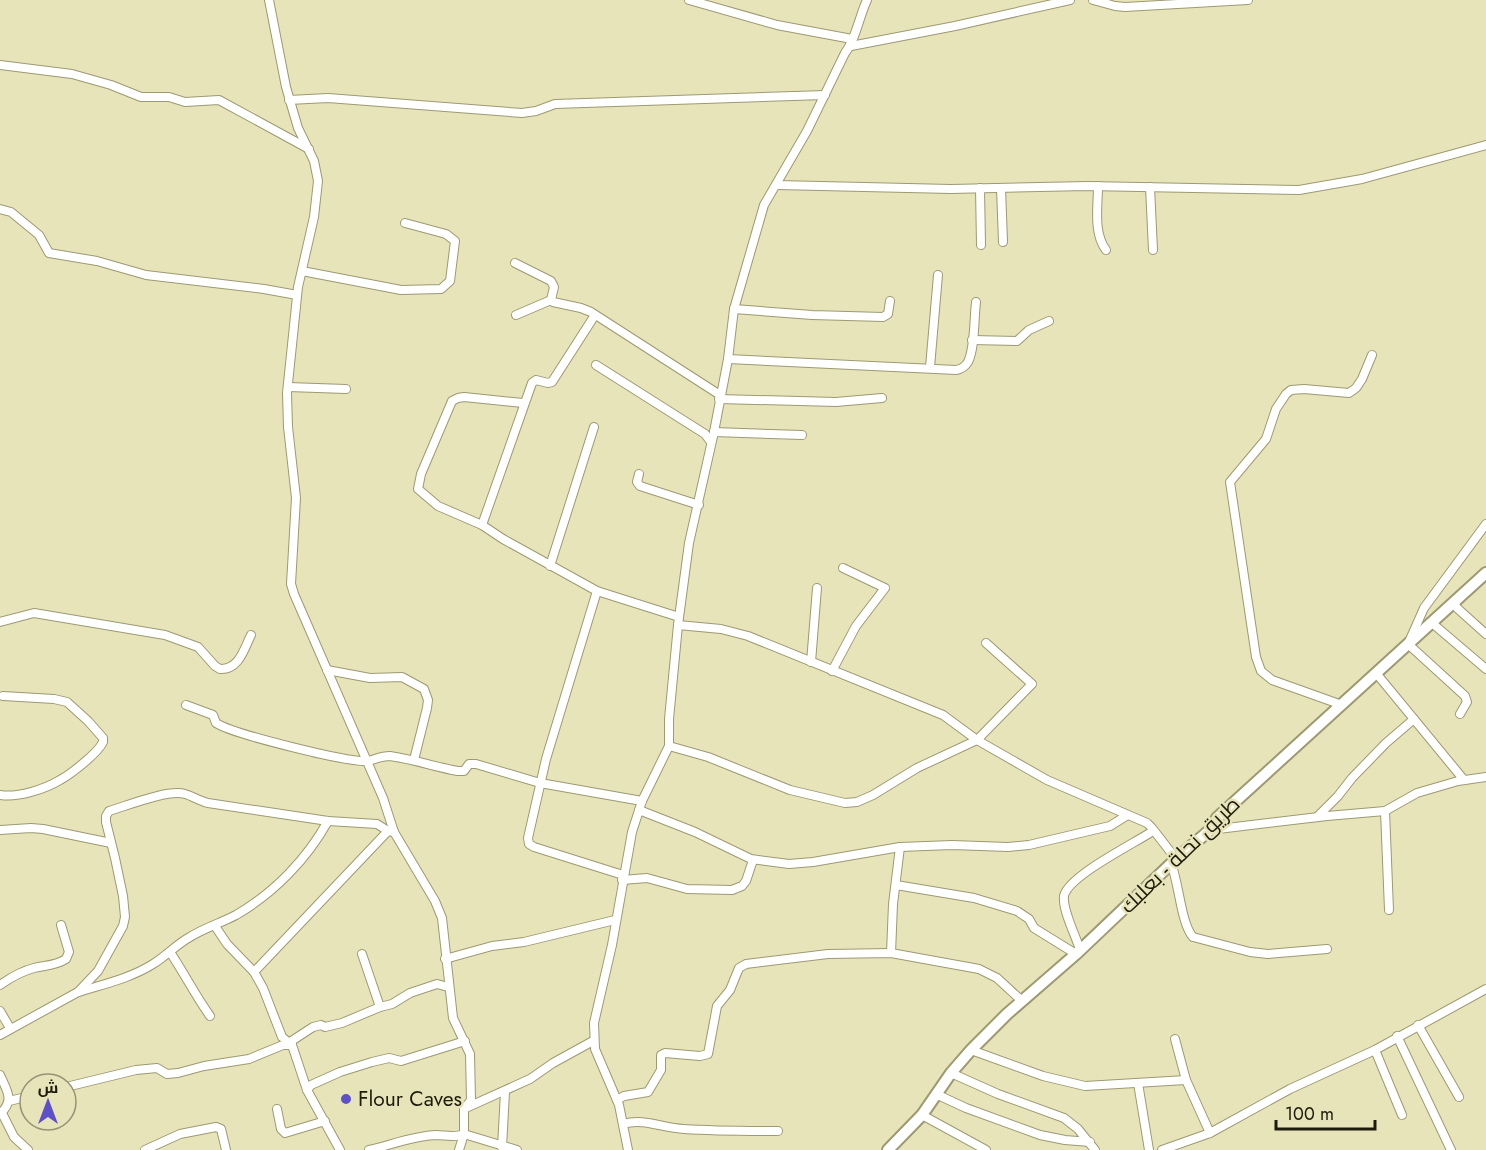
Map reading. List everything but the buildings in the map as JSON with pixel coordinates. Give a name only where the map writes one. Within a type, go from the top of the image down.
[{"type":"street","points":[[269,0],[290,100],[298,128],[317,169],[318,181],[314,217],[297,295],[288,387],[288,427],[296,498],[291,584],[383,798],[391,831],[442,918],[453,1018],[470,1054],[471,1100],[464,1109],[464,1134],[459,1150]]},
{"type":"street","points":[[689,0],[777,25],[852,42],[955,26],[1070,0]]},
{"type":"street","points":[[628,1150],[617,1100],[601,1066],[593,1041],[594,1023],[632,832],[642,801],[669,746],[669,719],[689,543],[714,432],[728,358],[734,309],[764,205],[777,185],[852,42],[867,0]]},
{"type":"street","points":[[1093,0],[1125,7],[1248,0]]},
{"type":"street","points":[[0,65],[72,74],[111,85],[141,97],[169,97],[185,102],[219,100],[309,149]]},
{"type":"street","points":[[290,100],[328,98],[530,113],[555,104],[825,95]]},
{"type":"street","points":[[777,185],[818,188],[1098,186],[1284,191],[1311,189],[1362,179],[1486,145]]},
{"type":"street","points":[[1098,186],[1100,239],[1106,250]]},
{"type":"street","points":[[1150,187],[1153,250]]},
{"type":"street","points":[[980,188],[981,245]]},
{"type":"street","points":[[1001,188],[1003,242]]},
{"type":"street","points":[[0,209],[11,212],[39,235],[49,253],[97,261],[146,275],[297,295]]},
{"type":"street","points":[[302,271],[401,290],[441,289],[450,282],[455,241],[446,234],[405,223]]},
{"type":"street","points":[[515,263],[552,283],[554,287],[551,300]]},
{"type":"street","points":[[930,367],[938,275]]},
{"type":"street","points":[[516,315],[551,300],[581,308],[720,397],[836,402],[882,398]]},
{"type":"street","points":[[734,309],[812,315],[883,317],[888,314],[890,301]]},
{"type":"street","points":[[728,358],[963,369],[969,360],[976,302]]},
{"type":"street","points":[[482,525],[523,403],[533,381],[552,382],[595,315]]},
{"type":"street","points":[[972,340],[1017,341],[1029,330],[1049,321]]},
{"type":"street","points":[[1342,705],[1272,680],[1261,670],[1256,657],[1230,482],[1266,439],[1276,409],[1286,394],[1291,390],[1304,388],[1349,393],[1362,379],[1372,355]]},
{"type":"street","points":[[596,365],[697,429],[711,442]]},
{"type":"street","points":[[288,387],[346,389]]},
{"type":"street","points":[[523,403],[464,397],[454,399],[421,474],[418,489],[438,506],[482,525],[597,591],[679,621],[734,632],[943,715],[977,740],[1047,780],[1126,816],[1147,823],[1174,861],[1186,927],[1193,938],[1268,954],[1327,949]]},
{"type":"street","points":[[550,566],[594,427]]},
{"type":"street","points":[[714,432],[802,435]]},
{"type":"street","points":[[639,474],[637,482],[640,486],[699,505]]},
{"type":"street","points":[[1460,714],[1467,702],[1465,696],[1408,644],[1424,608],[1486,524]]},
{"type":"street","points":[[832,671],[856,626],[885,588],[843,568]]},
{"type":"street","name":"طريق نحلة - بعلبك","points":[[888,1150],[922,1115],[938,1095],[951,1073],[971,1050],[1210,830],[1217,818],[1486,573]]},
{"type":"street","points":[[811,662],[817,588]]},
{"type":"street","points":[[597,591],[540,783],[528,833],[529,844],[622,877],[647,878],[687,889],[732,890],[742,886],[753,860]]},
{"type":"street","points":[[1454,602],[1457,608],[1486,634]]},
{"type":"street","points":[[0,622],[34,613],[165,635],[198,647],[220,669],[234,666],[251,635]]},
{"type":"street","points":[[1432,623],[1486,669]]},
{"type":"street","points":[[669,746],[708,757],[790,790],[845,803],[865,800],[917,768],[977,740],[1032,684],[986,643]]},
{"type":"street","points":[[327,670],[370,678],[402,677],[424,689],[428,708],[414,760]]},
{"type":"street","points":[[1376,673],[1464,780]]},
{"type":"street","points":[[0,795],[8,796],[33,791],[60,780],[92,755],[103,742],[103,738],[88,721],[67,702],[3,696]]},
{"type":"street","points":[[186,705],[213,715],[218,725],[270,742],[335,756],[368,761],[388,756],[458,771],[464,771],[470,764],[476,764],[540,783],[642,801]]},
{"type":"street","points":[[1317,817],[1386,743],[1414,719]]},
{"type":"street","points":[[1210,830],[1384,811],[1417,793],[1464,780],[1486,777]]},
{"type":"street","points":[[78,992],[98,971],[123,926],[125,917],[123,896],[106,822],[106,816],[110,811],[152,797],[185,794],[208,803],[328,821],[377,824],[391,831]]},
{"type":"street","points":[[639,810],[695,832],[753,860],[789,864],[900,847],[952,844],[1008,847],[1029,845],[1110,826],[1126,816]]},
{"type":"street","points":[[1384,811],[1389,910]]},
{"type":"street","points":[[0,1035],[78,992],[124,978],[151,966],[190,937],[237,914],[282,880],[303,859],[316,843],[328,821]]},
{"type":"street","points":[[0,830],[43,829],[111,843]]},
{"type":"street","points":[[254,972],[391,831]]},
{"type":"street","points":[[1078,952],[1064,902],[1068,889],[1111,855],[1153,831]]},
{"type":"street","points":[[891,952],[900,847]]},
{"type":"street","points":[[896,885],[974,898],[1017,910],[1029,919],[1034,928],[1078,952]]},
{"type":"street","points":[[445,959],[492,946],[524,942],[615,921]]},
{"type":"street","points":[[0,985],[33,968],[50,966],[66,959],[69,952],[61,925]]},
{"type":"street","points":[[214,926],[227,944],[254,972],[263,988],[282,1037],[291,1044],[307,1089],[340,1150]]},
{"type":"street","points":[[170,952],[210,1017]]},
{"type":"street","points":[[617,1100],[624,1096],[648,1092],[661,1070],[661,1055],[665,1053],[700,1056],[708,1054],[717,1006],[730,990],[739,968],[743,965],[828,954],[891,952],[979,969],[997,978],[1022,1001]]},
{"type":"street","points":[[362,954],[380,1007]]},
{"type":"street","points":[[78,1084],[136,1070],[157,1068],[167,1074],[178,1073],[204,1066],[249,1059],[291,1044],[313,1027],[342,1023],[392,1004],[410,993],[437,984],[448,987]]},
{"type":"street","points":[[1162,1150],[1210,1133],[1290,1089],[1375,1050],[1486,989]]},
{"type":"street","points":[[0,1011],[10,1028]]},
{"type":"street","points":[[1418,1025],[1459,1097]]},
{"type":"street","points":[[1397,1036],[1452,1150]]},
{"type":"street","points":[[1175,1039],[1186,1080],[1210,1133]]},
{"type":"street","points":[[307,1089],[340,1072],[372,1062],[389,1058],[401,1061],[465,1041]]},
{"type":"street","points":[[464,1109],[530,1079],[553,1063],[593,1041]]},
{"type":"street","points":[[971,1050],[1062,1082],[1085,1086],[1186,1080]]},
{"type":"street","points":[[1375,1050],[1402,1115]]},
{"type":"street","points":[[951,1073],[998,1094],[1064,1118],[1078,1129],[1095,1150]]},
{"type":"street","points":[[0,1075],[9,1096],[7,1107],[1,1113],[14,1137],[28,1150]]},
{"type":"street","points":[[1138,1083],[1149,1150]]},
{"type":"street","points":[[502,1148],[505,1092]]},
{"type":"street","points":[[938,1095],[966,1108],[1040,1135],[1090,1142]]},
{"type":"street","points":[[9,1101],[18,1099]]},
{"type":"street","points":[[277,1109],[281,1129],[285,1133],[325,1121]]},
{"type":"street","points":[[922,1115],[977,1148],[986,1150]]},
{"type":"street","points":[[623,1124],[644,1121],[683,1129],[778,1131]]},
{"type":"street","points":[[146,1150],[180,1134],[216,1127],[221,1129],[226,1150]]},
{"type":"street","points":[[369,1150],[420,1136],[464,1134],[502,1148],[517,1150]]},
{"type":"place","name":"Flour Caves","points":[[346,1099]]}]
